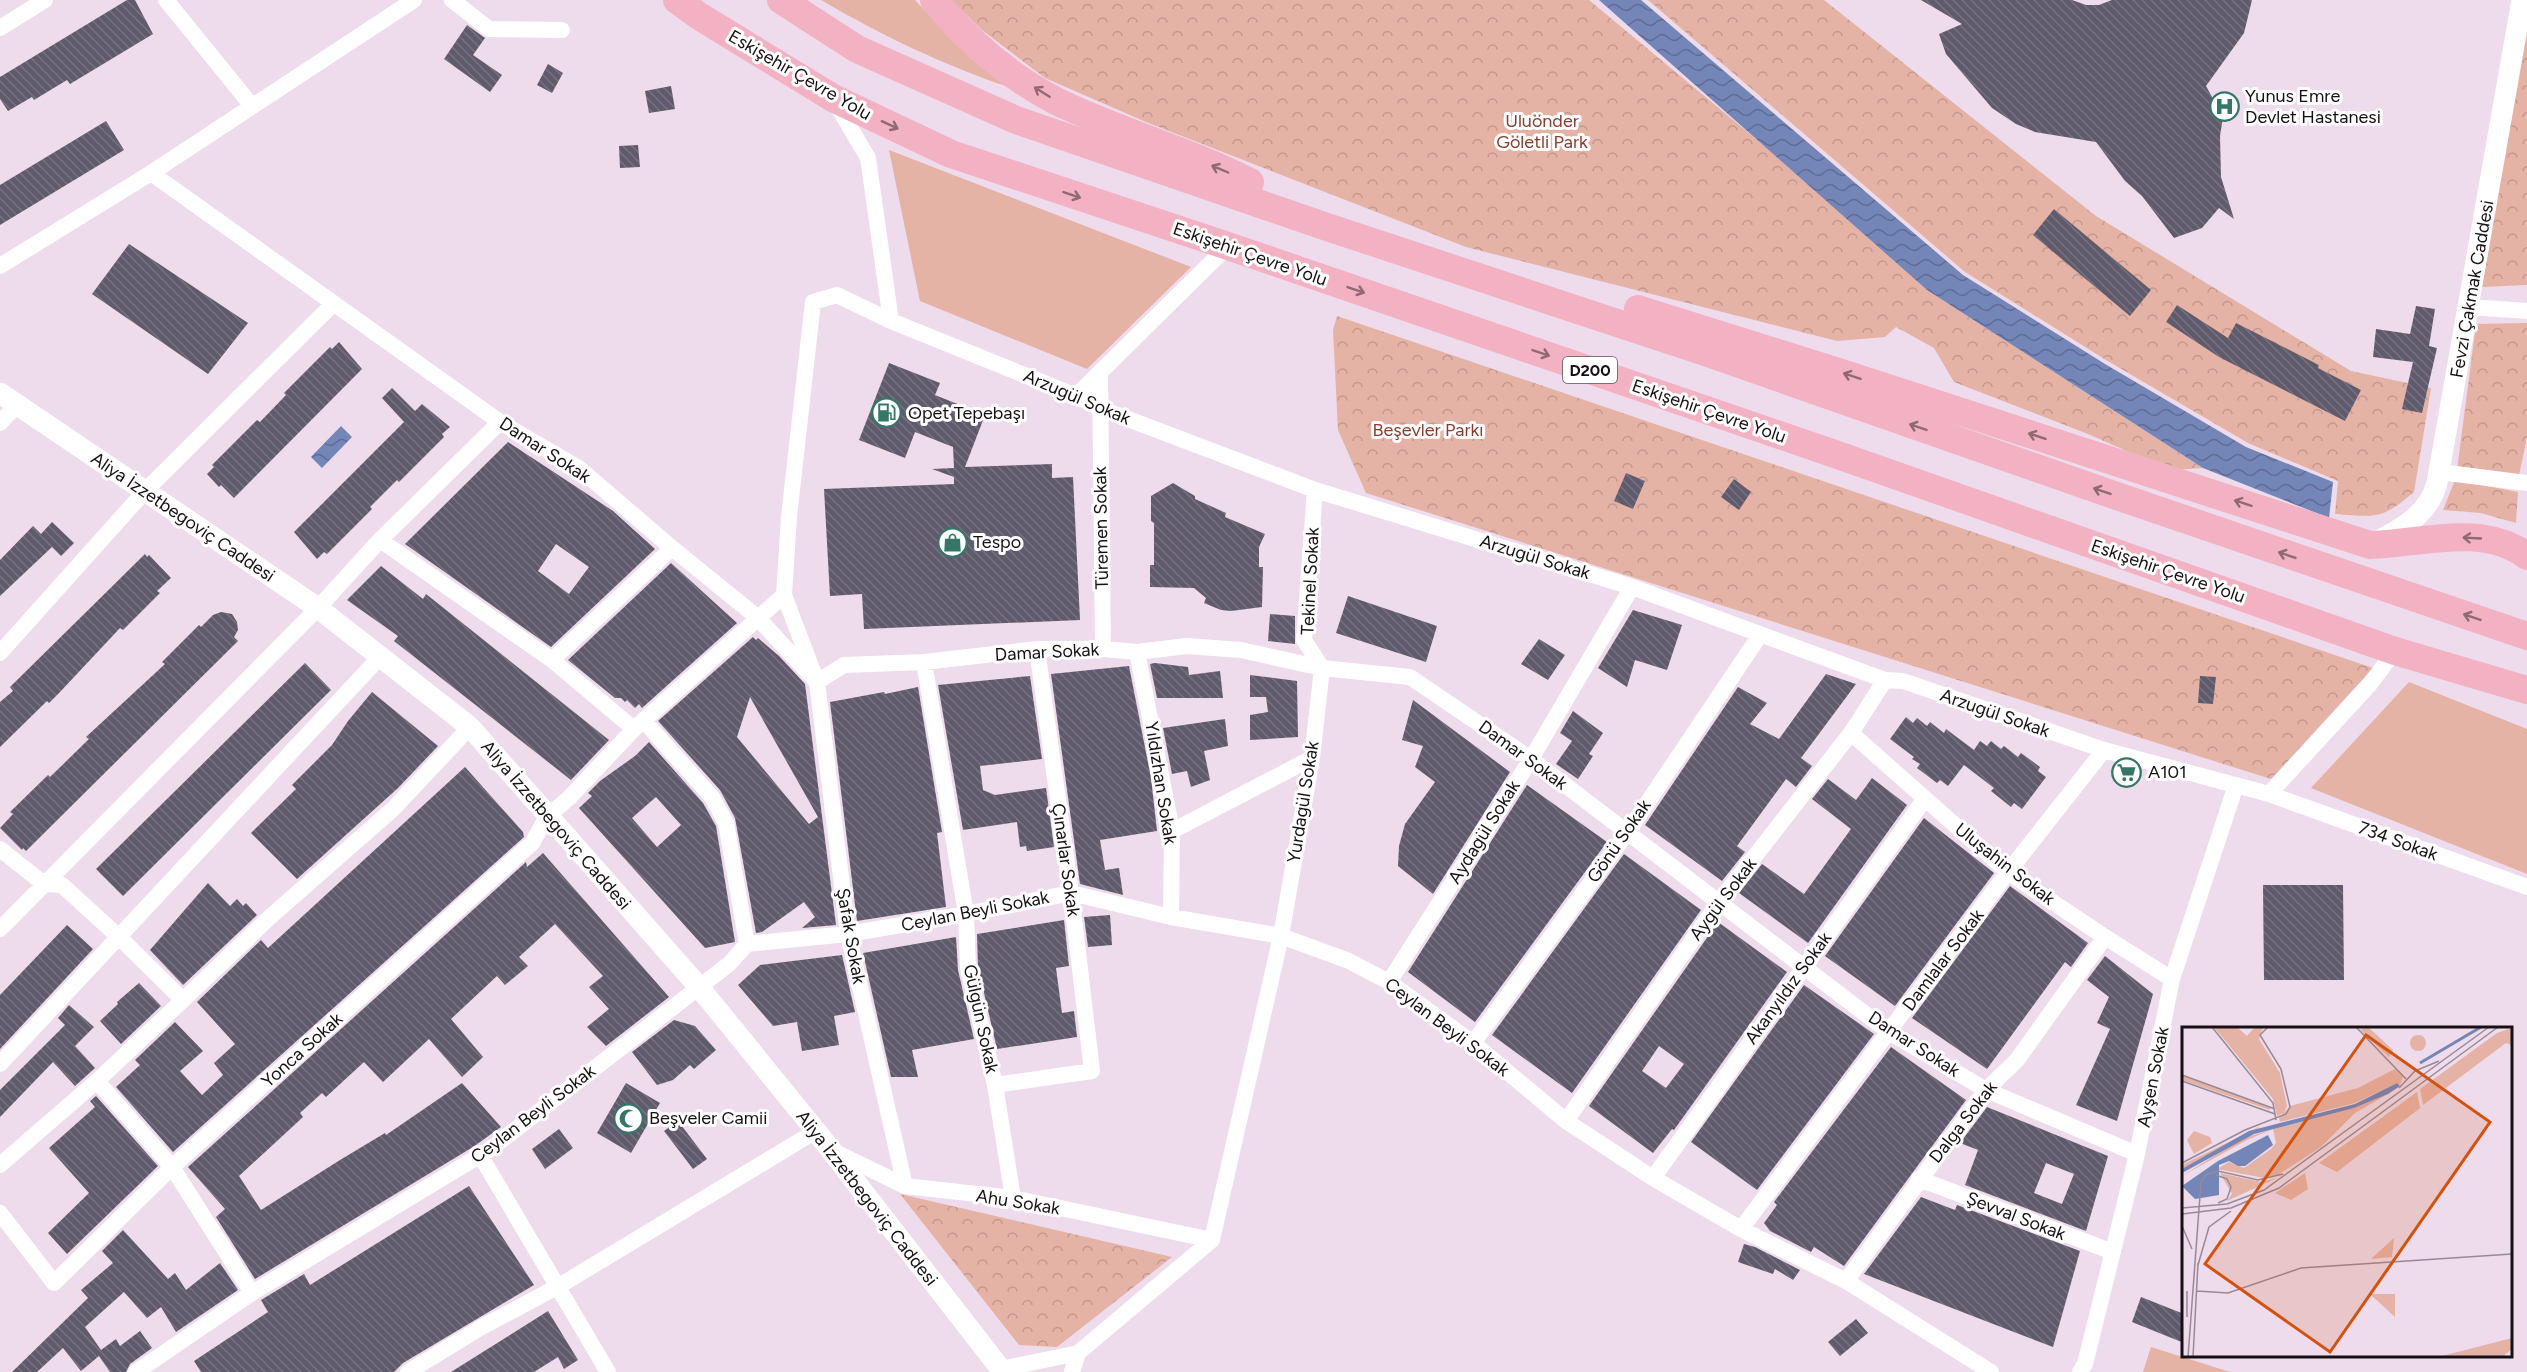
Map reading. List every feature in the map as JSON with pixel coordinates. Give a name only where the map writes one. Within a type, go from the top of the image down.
[{"type":"highway","name":"Eskişehir Çevre Yolu","points":[[670,0],[688,8],[833,98],[951,154],[1228,246],[1832,453],[2395,651],[2527,690]]},
{"type":"highway","points":[[781,0],[857,49],[1016,120],[1327,227],[1705,352],[2150,508],[2527,636]]},
{"type":"highway","points":[[934,0],[961,33],[1006,70],[1056,101],[1247,181],[1327,227]]},
{"type":"highway","points":[[1472,275],[1546,281],[1842,373],[2370,545],[2394,544],[2429,538],[2478,537],[2517,549],[2527,556]]},
{"type":"street","points":[[0,28],[45,0]]},
{"type":"street","points":[[166,0],[252,106]]},
{"type":"street","points":[[0,266],[151,173],[414,0]]},
{"type":"street","points":[[452,0],[489,28],[562,30]]},
{"type":"street","name":"Fevzi Çakmak Caddesi","points":[[2370,545],[2403,528],[2421,513],[2433,496],[2440,472],[2522,0]]},
{"type":"street","points":[[833,98],[868,158],[891,321]]},
{"type":"street","name":"Damar Sokak","points":[[151,173],[500,422],[580,469],[757,617],[818,682],[844,665],[924,662],[1037,649],[1103,649],[1137,652],[1187,646],[1241,650],[1322,668],[1410,677],[1531,759],[1889,1032],[1986,1090],[2137,1154]]},
{"type":"street","points":[[1076,396],[1228,246]]},
{"type":"street","name":"Arzugül Sokak","points":[[784,595],[793,475],[813,302],[837,295],[891,321],[1076,396],[1099,408],[1315,490],[1632,586],[1885,680],[1903,681],[2104,750],[2269,794]]},
{"type":"street","points":[[0,653],[145,491],[333,304]]},
{"type":"street","points":[[2469,307],[2527,311]]},
{"type":"street","name":"Türemen Sokak","points":[[1100,373],[1103,649]]},
{"type":"street","points":[[0,423],[8,400]]},
{"type":"street","name":"Aliya İzzetbegoviç Caddesi","points":[[8,400],[318,608],[470,727],[699,987],[831,1150],[1002,1371]]},
{"type":"street","points":[[0,929],[318,608],[380,540],[500,422]]},
{"type":"street","points":[[2440,472],[2527,483]]},
{"type":"street","name":"Tekinel Sokak","points":[[1315,490],[1304,640],[1322,668]]},
{"type":"street","points":[[380,540],[552,660],[639,725],[712,798],[726,823],[747,944]]},
{"type":"street","points":[[552,660],[672,548]]},
{"type":"street","name":"Aydagül Sokak","points":[[1389,982],[1531,759],[1632,586]]},
{"type":"street","points":[[547,816],[570,797],[639,725],[784,595]]},
{"type":"street","name":"Şafak Sokak","points":[[784,595],[818,682],[848,934],[905,1186]]},
{"type":"street","name":"Gönü Sokak","points":[[1473,1043],[1627,833],[1760,635]]},
{"type":"street","name":"Çınarlar Sokak","points":[[995,1085],[1092,1071],[1071,893],[1037,649]]},
{"type":"street","points":[[2269,794],[2370,684],[2395,651]]},
{"type":"street","name":"Yıldızhan Sokak","points":[[1137,652],[1172,831],[1171,917]]},
{"type":"street","points":[[0,1064],[380,657]]},
{"type":"street","name":"Gülgün Sokak","points":[[924,662],[966,914],[968,968],[995,1085],[1013,1198]]},
{"type":"street","name":"Yurdagül Sokak","points":[[1212,1240],[1281,936],[1312,758],[1322,668]]},
{"type":"street","name":"Aygül Sokak","points":[[1566,1120],[1719,902],[1851,733],[1885,680]]},
{"type":"street","points":[[0,1165],[98,1081],[270,917],[393,809],[470,727]]},
{"type":"street","name":"Uluşahin Sokak","points":[[1851,733],[2008,872],[2172,979]]},
{"type":"street","name":"Damlalar Sokak","points":[[1741,1229],[2008,872],[2104,750]]},
{"type":"street","points":[[1172,831],[1312,758]]},
{"type":"street","name":"Ayşen Sokak","points":[[2080,1372],[2085,1364],[2137,1154],[2172,979],[2236,785]]},
{"type":"street","name":"734 Sokak","points":[[2269,794],[2527,887]]},
{"type":"street","name":"Akanyıldız Sokak","points":[[1653,1178],[1924,800]]},
{"type":"street","name":"Yonca Sokak","points":[[0,1213],[54,1283],[172,1167],[532,843],[547,816]]},
{"type":"street","points":[[0,849],[44,884],[62,885],[183,1000]]},
{"type":"street","name":"Ceylan Beyli Sokak","points":[[136,1372],[252,1293],[480,1155],[729,964],[747,944],[848,934],[1071,893],[1171,917],[1281,936],[1350,961],[1389,982],[1473,1043],[1566,1120],[1653,1178],[1741,1229],[1846,1281],[1991,1372]]},
{"type":"street","name":"Dalga Sokak","points":[[1846,1281],[1918,1179],[1986,1090],[2017,1059],[2105,937]]},
{"type":"street","points":[[98,1081],[172,1167],[252,1293]]},
{"type":"street","points":[[408,1372],[480,1328],[560,1286],[816,1131]]},
{"type":"street","name":"Ahu Sokak","points":[[831,1150],[905,1186],[1013,1198],[1212,1240]]},
{"type":"street","points":[[480,1155],[560,1286],[608,1372]]},
{"type":"street","name":"Şevval Sokak","points":[[1918,1179],[2113,1252]]},
{"type":"street","points":[[1002,1371],[1078,1353],[1212,1240]]},
{"type":"street","points":[[1072,1372],[1078,1353]]},
{"type":"green space","points":[[821,0],[915,0],[949,37],[1009,87],[913,48]]},
{"type":"green space","name":"Uluönder Göletli Park","points":[[951,0],[1589,0],[1768,149],[1927,290],[2203,468],[2170,470],[2088,434],[1954,382],[1934,348],[1896,327],[1885,337],[1837,341],[1466,247],[1146,122],[1045,78],[982,30]]},
{"type":"green space","points":[[1648,0],[1824,0],[2096,216],[2351,371],[2431,388],[2414,492],[2394,508],[2378,515],[2335,514],[2338,481],[2248,443],[2106,360],[1965,272]]},
{"type":"green space","points":[[2527,0],[2527,285],[2482,287]]},
{"type":"green space","points":[[889,150],[1191,267],[1087,369],[920,301]]},
{"type":"green space","name":"Beşevler Parkı","points":[[1337,316],[2373,668],[2271,779],[1366,493],[1338,430],[1333,330]]},
{"type":"green space","points":[[2527,323],[2527,437],[2518,480],[2457,470],[2476,324]]},
{"type":"green space","points":[[2455,480],[2518,492],[2516,523],[2481,513],[2443,510]]},
{"type":"green space","points":[[2409,682],[2527,729],[2527,874],[2311,788]]},
{"type":"green space","points":[[900,1194],[1172,1257],[1057,1347],[1019,1345]]},
{"type":"green space","points":[[2151,1347],[2230,1372],[2143,1372]]},
{"type":"water","points":[[1599,0],[1641,0],[1963,275],[2105,364],[2246,447],[2333,482],[2329,518],[2203,468],[1927,290]]},
{"type":"water","points":[[341,426],[352,437],[322,468],[311,457]]},
{"type":"building","points":[[127,0],[135,0],[153,34],[70,84],[67,80],[34,100],[32,97],[8,111],[0,99],[0,77]]},
{"type":"building","points":[[1921,0],[2072,0],[2086,5],[2099,5],[2112,0],[2252,0],[2244,33],[2206,86],[2223,117],[2220,136],[2221,177],[2234,219],[2219,208],[2202,228],[2174,238],[2142,196],[2125,181],[2096,142],[2035,132],[2016,124],[1992,108],[1946,54],[1939,34],[1962,24]]},
{"type":"building","points":[[467,25],[485,38],[473,55],[502,75],[490,92],[444,59]]},
{"type":"building","points":[[548,64],[563,73],[552,93],[537,85]]},
{"type":"building","points":[[671,86],[675,109],[649,113],[645,91]]},
{"type":"building","points":[[106,121],[124,150],[0,225],[0,185]]},
{"type":"building","points":[[638,145],[640,167],[620,168],[619,146]]},
{"type":"building","points":[[2054,209],[2151,290],[2130,316],[2033,235]]},
{"type":"building","points":[[129,244],[248,323],[208,374],[92,294]]},
{"type":"building","points":[[2177,305],[2228,338],[2236,323],[2319,365],[2318,368],[2361,390],[2345,421],[2219,357],[2166,322]]},
{"type":"building","points":[[2416,306],[2435,309],[2429,346],[2437,348],[2422,413],[2402,409],[2413,362],[2373,357],[2376,329],[2410,334]]},
{"type":"building","points":[[339,342],[362,369],[234,498],[221,485],[219,487],[207,474],[214,467],[212,465],[257,420],[260,422],[286,395],[284,393],[330,347],[332,349]]},
{"type":"building","name":"Tespo","points":[[889,363],[940,383],[935,395],[985,415],[965,467],[1052,464],[1052,478],[1073,477],[1080,620],[864,629],[862,594],[830,596],[824,489],[954,484],[954,477],[932,469],[954,468],[953,447],[915,432],[905,458],[859,440]]},
{"type":"building","points":[[392,388],[415,411],[422,404],[450,427],[442,434],[444,437],[370,507],[372,509],[327,554],[324,552],[317,559],[294,532],[404,422],[382,398]]},
{"type":"building","points":[[508,442],[613,511],[655,549],[551,647],[405,544]],"holes":[[[556,544],[589,567],[569,594],[538,571]]]},
{"type":"building","points":[[1626,473],[1645,481],[1633,509],[1614,501]]},
{"type":"building","points":[[1734,479],[1751,492],[1739,510],[1721,497]]},
{"type":"building","points":[[1173,483],[1195,496],[1195,499],[1226,513],[1225,517],[1265,534],[1259,547],[1259,567],[1263,567],[1262,607],[1221,610],[1204,603],[1206,598],[1194,588],[1150,587],[1150,565],[1154,565],[1154,523],[1151,521],[1151,496]]},
{"type":"building","points":[[52,522],[74,543],[61,556],[52,547],[0,596],[0,560],[33,526],[41,534]]},
{"type":"building","points":[[145,554],[147,557],[149,555],[171,578],[157,591],[160,593],[123,630],[120,628],[49,703],[47,701],[0,747],[0,702],[13,691],[10,687]]},
{"type":"building","points":[[671,563],[737,623],[642,708],[639,704],[635,708],[627,700],[625,702],[621,698],[615,698],[568,660]]},
{"type":"building","points":[[381,566],[423,599],[426,594],[609,740],[571,780],[394,641],[398,636],[347,600]]},
{"type":"building","points":[[1348,596],[1437,626],[1426,662],[1336,633]]},
{"type":"building","points":[[1633,610],[1682,625],[1667,670],[1635,660],[1627,687],[1598,668]]},
{"type":"building","points":[[221,612],[232,614],[237,622],[238,630],[234,637],[238,641],[26,851],[23,848],[22,850],[0,828],[13,814],[10,812],[48,775],[50,777],[89,739],[86,737],[165,664],[162,662],[199,625],[201,627],[213,615]]},
{"type":"building","points":[[1270,614],[1295,616],[1295,644],[1268,641]]},
{"type":"building","points":[[753,637],[756,640],[758,638],[779,656],[805,684],[836,925],[802,928],[815,917],[804,902],[762,932],[756,933],[735,818],[720,790],[658,721]],"holes":[[[750,697],[818,817],[809,824],[737,737]]]},
{"type":"building","points":[[1539,639],[1565,655],[1548,680],[1521,664]]},
{"type":"building","points":[[305,663],[331,690],[123,896],[96,869]]},
{"type":"building","points":[[1150,664],[1188,667],[1189,675],[1220,671],[1223,698],[1157,698]]},
{"type":"building","points":[[1129,666],[1151,778],[1157,831],[1100,840],[1105,870],[1119,868],[1123,895],[1080,884],[1051,674]]},
{"type":"building","points":[[1826,674],[1856,684],[1801,758],[1812,766],[1796,787],[1786,779],[1737,846],[1745,852],[1722,881],[1645,825],[1738,687],[1767,703],[1750,724],[1779,739]]},
{"type":"building","points":[[1250,675],[1297,681],[1298,737],[1250,740],[1250,715],[1268,712],[1266,697],[1250,697]]},
{"type":"building","points":[[1030,676],[1042,759],[980,766],[983,790],[995,795],[1046,788],[1054,847],[1027,851],[1026,846],[1020,847],[1017,822],[963,830],[938,685]]},
{"type":"building","points":[[2200,676],[2216,677],[2213,704],[2198,703]]},
{"type":"building","points":[[918,687],[942,832],[937,833],[946,907],[857,921],[830,702]]},
{"type":"building","points":[[372,692],[438,746],[398,788],[297,879],[251,833],[296,789],[292,785],[332,745]]},
{"type":"building","points":[[1413,700],[1510,772],[1433,894],[1398,866],[1399,846],[1405,824],[1435,782],[1415,767],[1423,746],[1402,740]]},
{"type":"building","points":[[1573,711],[1603,733],[1589,754],[1593,756],[1578,779],[1556,764],[1572,741],[1560,733]]},
{"type":"building","points":[[1906,717],[1913,723],[1917,718],[1927,726],[1930,722],[1944,733],[1946,729],[1974,750],[1980,741],[1987,746],[1991,741],[2001,749],[2004,746],[2018,757],[2021,753],[2040,767],[2038,771],[2046,777],[2022,809],[2014,803],[2011,807],[1991,791],[1994,788],[1964,765],[1948,786],[1940,780],[1937,783],[1917,768],[1920,764],[1912,759],[1914,757],[1890,739]]},
{"type":"building","points":[[1225,719],[1228,746],[1204,751],[1210,780],[1191,787],[1187,771],[1172,774],[1163,728]]},
{"type":"building","points":[[649,742],[703,803],[716,826],[735,942],[705,948],[579,808],[592,796],[588,793],[600,781],[635,756]],"holes":[[[656,797],[681,825],[657,847],[632,818]]]},
{"type":"building","points":[[465,767],[523,832],[524,837],[173,1152],[116,1087],[140,1065],[135,1060],[175,1022],[203,1051],[180,1071],[202,1095],[223,1075],[214,1063],[235,1044],[197,1002],[261,940],[268,948]]},
{"type":"building","points":[[1872,778],[1907,805],[1808,943],[1739,893],[1762,864],[1804,894],[1851,829],[1812,799],[1828,779],[1856,800]]},
{"type":"building","points":[[1527,785],[1607,842],[1475,1022],[1408,972]]},
{"type":"building","points":[[1924,818],[1994,873],[1895,1006],[1825,956]]},
{"type":"building","points":[[543,853],[669,997],[606,1046],[587,1027],[609,1009],[589,987],[603,976],[555,924],[519,957],[528,966],[505,985],[497,976],[451,1019],[483,1057],[462,1077],[429,1039],[383,1082],[364,1062],[326,1097],[322,1093],[300,1113],[303,1117],[239,1176],[261,1210],[385,1133],[386,1135],[462,1083],[501,1127],[473,1147],[255,1279],[216,1217],[225,1209],[188,1167],[526,862],[527,867]]},
{"type":"building","points":[[1624,854],[1701,910],[1572,1093],[1492,1035]]},
{"type":"building","points":[[208,883],[230,906],[237,899],[243,906],[246,903],[257,915],[183,985],[150,950]]},
{"type":"building","points":[[2263,885],[2343,885],[2344,980],[2264,980]]},
{"type":"building","points":[[2010,886],[2088,943],[2071,967],[2065,962],[1987,1069],[1912,1018]]},
{"type":"building","points":[[1110,915],[1112,945],[1088,947],[1084,917]]},
{"type":"building","points":[[1064,920],[1069,966],[1056,968],[1062,1013],[1074,1011],[1077,1037],[997,1049],[978,967],[977,934]]},
{"type":"building","points":[[1718,922],[1787,972],[1674,1130],[1672,1129],[1653,1153],[1589,1106]],"holes":[[[1659,1046],[1684,1064],[1666,1088],[1642,1071]]]},
{"type":"building","points":[[67,925],[93,949],[0,1049],[0,995]]},
{"type":"building","points":[[956,937],[958,970],[974,1039],[912,1050],[918,1077],[891,1077],[863,953]]},
{"type":"building","points":[[842,955],[855,1012],[834,1016],[839,1045],[802,1051],[797,1022],[773,1026],[738,985],[760,965]]},
{"type":"building","points":[[2105,956],[2153,994],[2117,1121],[2076,1105],[2110,1029],[2097,1023],[2109,997],[2087,980]]},
{"type":"building","points":[[139,983],[161,1006],[121,1044],[100,1021]]},
{"type":"building","points":[[1804,985],[1874,1034],[1757,1190],[1691,1142]]},
{"type":"building","points":[[69,1005],[94,1027],[75,1046],[95,1068],[75,1086],[53,1062],[0,1117],[0,1090],[65,1025],[58,1018]]},
{"type":"building","points":[[674,1020],[695,1026],[716,1050],[694,1069],[690,1065],[673,1080],[657,1085],[632,1052]]},
{"type":"building","points":[[1891,1047],[1966,1100],[1844,1266],[1814,1247],[1811,1252],[1770,1231],[1764,1223],[1777,1205],[1774,1202]]},
{"type":"building","name":"Beşveler Camii","points":[[626,1083],[660,1103],[631,1153],[597,1133]]},
{"type":"building","points":[[96,1096],[158,1166],[67,1254],[48,1233],[89,1193],[49,1148],[95,1107],[90,1101]]},
{"type":"building","points":[[1987,1107],[2108,1156],[2086,1231],[1965,1185],[1978,1150],[1960,1143]],"holes":[[[2046,1163],[2074,1174],[2062,1204],[2034,1193]]]},
{"type":"building","points":[[678,1121],[707,1159],[693,1169],[664,1131]]},
{"type":"building","points":[[559,1129],[573,1148],[545,1169],[532,1149]]},
{"type":"building","points":[[469,1186],[534,1285],[403,1363],[394,1372],[201,1372],[194,1361],[268,1312],[261,1300],[304,1274],[310,1285]]},
{"type":"building","points":[[1921,1197],[1955,1210],[1957,1205],[2080,1251],[2053,1347],[1864,1274]]},
{"type":"building","points":[[123,1230],[168,1279],[175,1273],[186,1290],[220,1263],[238,1290],[176,1332],[161,1307],[147,1318],[124,1292],[85,1327],[101,1350],[116,1339],[120,1346],[140,1331],[152,1348],[130,1364],[126,1372],[110,1372],[99,1356],[81,1371],[63,1348],[37,1372],[12,1372],[88,1298],[81,1290],[113,1263],[102,1251]]},
{"type":"building","points":[[1744,1244],[1755,1247],[1800,1270],[1793,1280],[1775,1269],[1773,1274],[1738,1262]]},
{"type":"building","points":[[2141,1297],[2182,1313],[2182,1342],[2132,1322]]},
{"type":"building","points":[[548,1311],[578,1360],[564,1369],[558,1357],[534,1372],[451,1372]]},
{"type":"building","points":[[1856,1319],[1868,1333],[1840,1356],[1828,1342]]},
{"type":"place","name":"Yunus Emre Devlet Hastanesi","points":[[2224,106]]},
{"type":"place","name":"Opet Tepebaşı","points":[[887,413]]},
{"type":"place","name":"Tespo","points":[[952,542]]},
{"type":"place","name":"A101","points":[[2127,772]]},
{"type":"place","name":"Beşveler Camii","points":[[628,1118]]}]
